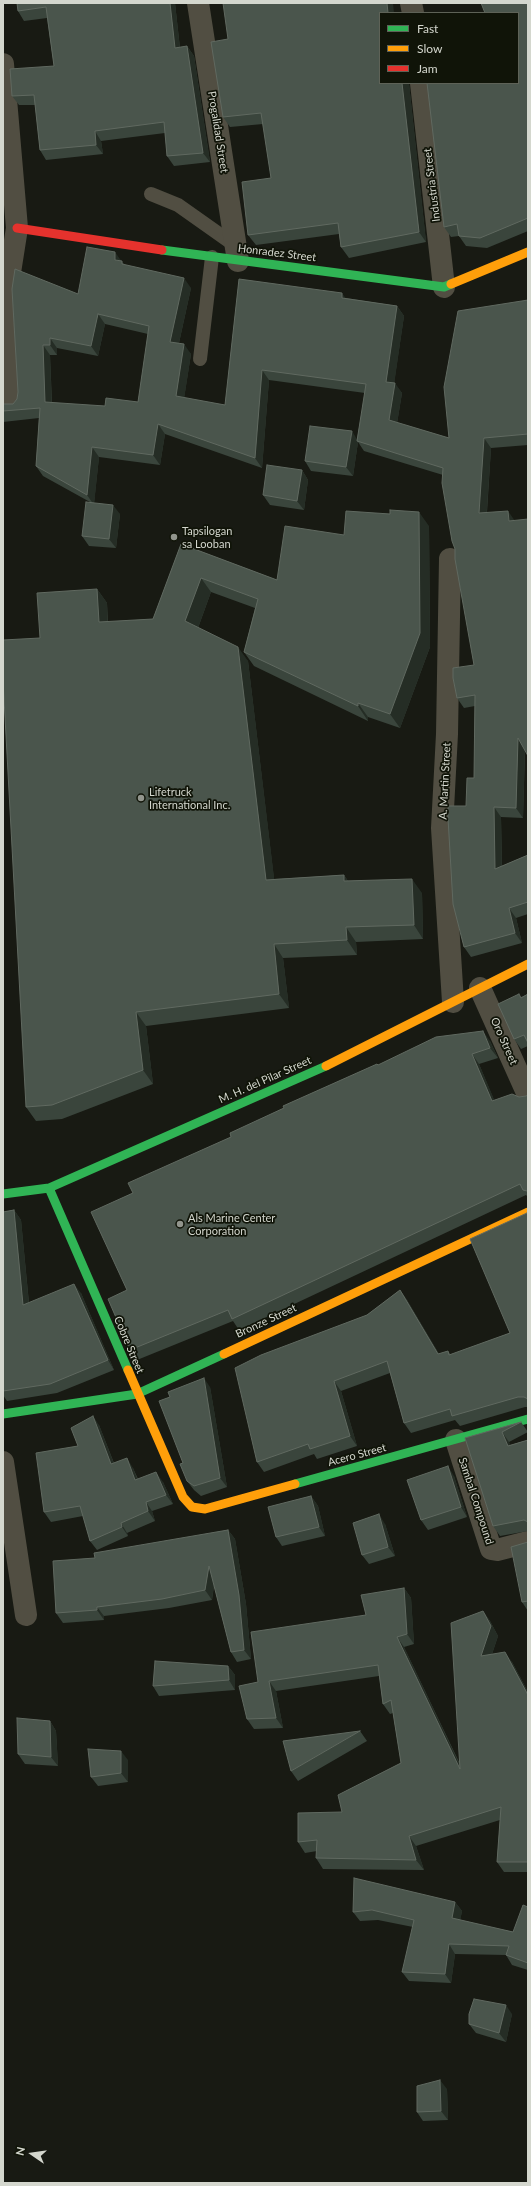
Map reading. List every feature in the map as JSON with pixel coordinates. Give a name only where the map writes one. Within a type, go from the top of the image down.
[{"type":"street","name":"Progalidad Street","points":[[198,3],[237,253]]},
{"type":"street","points":[[3,64],[17,228],[6,298],[13,403]]},
{"type":"street","name":"Industria Street","points":[[421,84],[444,287]]},
{"type":"street","name":"Honradez Street","points":[[17,228],[212,257],[237,253],[444,287]]},
{"type":"street","points":[[444,287],[528,252]]},
{"type":"street","name":"A. Martin Street","points":[[450,559],[447,734],[442,828],[453,1002]]},
{"type":"street","name":"M. H. del Pilar Street","points":[[3,1194],[49,1188],[335,1062],[528,964]]},
{"type":"street","name":"Oro Street","points":[[480,988],[528,1095]]},
{"type":"street","name":"Cobre Street","points":[[49,1188],[137,1394],[183,1497],[192,1507]]},
{"type":"street","name":"Bronze Street","points":[[3,1414],[137,1394],[528,1212]]},
{"type":"street","name":"Acero Street","points":[[192,1507],[205,1509],[456,1440],[528,1418]]},
{"type":"street","name":"Sambal Compound","points":[[456,1440],[491,1549],[497,1550],[528,1542]]},
{"type":"street","points":[[3,1462],[26,1615]]},
{"type":"lane","points":[[151,194],[178,205],[237,253]]},
{"type":"lane","points":[[200,359],[212,257]]},
{"type":"building","points":[[17,3],[170,3],[175,48],[187,46],[203,153],[167,156],[164,122],[95,131],[96,145],[40,150],[34,95],[12,96],[10,69],[54,66],[46,7],[18,11]]},
{"type":"building","points":[[223,3],[387,3],[388,12],[379,12],[379,84],[402,84],[419,232],[341,247],[338,223],[248,235],[242,182],[271,178],[261,113],[223,117],[211,42],[228,39]]},
{"type":"building","points":[[481,3],[528,3],[528,218],[480,238],[459,236],[457,224],[444,227],[427,84],[519,84],[519,12],[485,12]]},
{"type":"building","points":[[87,247],[115,252],[115,260],[122,261],[122,264],[184,278],[170,342],[184,344],[176,396],[225,405],[239,279],[342,293],[342,298],[397,306],[386,382],[395,383],[389,420],[449,438],[444,387],[458,311],[528,300],[528,434],[484,438],[479,513],[508,511],[509,521],[528,519],[528,756],[518,738],[516,808],[494,807],[495,869],[528,855],[528,902],[509,908],[515,933],[464,947],[453,904],[448,806],[466,806],[467,778],[474,778],[475,695],[457,698],[453,678],[453,668],[474,665],[455,559],[455,549],[452,541],[442,483],[443,468],[357,441],[366,384],[262,370],[255,458],[158,424],[153,455],[92,447],[87,495],[36,466],[40,408],[3,411],[3,404],[13,404],[17,399],[18,392],[12,289],[15,269],[78,294]],"holes":[[[98,314],[149,326],[138,402],[106,398],[105,406],[45,402],[43,345],[50,345],[50,338],[91,346]]]},
{"type":"building","points":[[310,426],[352,431],[346,467],[305,461]]},
{"type":"building","points":[[267,465],[302,470],[297,501],[263,495]]},
{"type":"building","points":[[86,502],[113,505],[109,539],[82,536]]},
{"type":"building","name":"Lifetruck International Inc.","points":[[390,510],[419,512],[420,633],[390,714],[358,703],[358,706],[244,652],[258,599],[201,578],[185,621],[238,647],[266,880],[344,875],[344,881],[412,879],[414,925],[346,927],[347,940],[274,944],[279,994],[136,1012],[143,1070],[52,1105],[26,1107],[3,680],[3,640],[40,638],[37,593],[97,589],[99,622],[153,619],[181,544],[277,580],[285,526],[344,535],[346,511],[390,514]]},
{"type":"building","points":[[519,994],[521,998],[528,994],[528,1043],[524,1035],[514,1039],[498,1004]]},
{"type":"building","points":[[483,1031],[490,1048],[472,1054],[492,1101],[512,1094],[519,1097],[528,1095],[528,1191],[523,1190],[520,1184],[232,1319],[228,1310],[130,1350],[108,1299],[127,1290],[91,1212],[133,1193],[128,1183],[231,1137],[230,1133],[284,1108],[283,1106],[377,1064],[378,1065],[436,1037]]},
{"type":"building","points":[[14,1210],[23,1305],[74,1284],[108,1360],[50,1384],[3,1391],[3,1212]]},
{"type":"building","points":[[527,1213],[528,1399],[518,1397],[452,1416],[450,1409],[404,1423],[387,1361],[334,1381],[350,1436],[310,1449],[308,1444],[257,1462],[235,1368],[261,1355],[367,1315],[400,1290],[438,1354],[448,1351],[449,1355],[510,1333],[470,1239]]},
{"type":"building","points":[[204,1378],[220,1478],[194,1486],[187,1481],[180,1464],[183,1463],[159,1401],[170,1397],[168,1392]]},
{"type":"building","points":[[93,1416],[111,1464],[127,1458],[135,1480],[156,1472],[166,1495],[146,1502],[148,1511],[121,1523],[122,1527],[90,1541],[80,1506],[44,1512],[36,1453],[78,1446],[71,1428]]},
{"type":"building","points":[[521,1422],[502,1432],[508,1446],[528,1440],[528,1522],[524,1520],[493,1526],[465,1438]]},
{"type":"building","points":[[448,1466],[461,1507],[421,1520],[407,1480]]},
{"type":"building","points":[[311,1496],[319,1527],[276,1537],[268,1507]]},
{"type":"building","points":[[379,1514],[388,1547],[362,1555],[353,1523]]},
{"type":"building","points":[[228,1530],[239,1595],[244,1650],[231,1652],[209,1566],[205,1590],[162,1599],[97,1607],[97,1610],[56,1613],[53,1561],[95,1558],[94,1553]]},
{"type":"building","points":[[528,1542],[528,1601],[522,1602],[511,1547]]},
{"type":"building","points":[[404,1588],[407,1634],[397,1637],[460,1769],[451,1623],[483,1611],[491,1626],[481,1656],[505,1652],[528,1695],[528,1862],[497,1862],[501,1807],[409,1836],[416,1860],[316,1858],[317,1840],[298,1842],[298,1813],[342,1812],[338,1795],[401,1763],[391,1700],[383,1704],[378,1665],[269,1681],[276,1718],[247,1719],[239,1686],[258,1682],[251,1632],[366,1615],[361,1595]]},
{"type":"building","points":[[155,1661],[228,1666],[229,1680],[153,1686]]},
{"type":"building","points":[[17,1718],[50,1721],[51,1757],[18,1754]]},
{"type":"building","points":[[360,1731],[291,1771],[283,1741]]},
{"type":"building","points":[[88,1749],[121,1751],[121,1773],[91,1777]]},
{"type":"building","points":[[354,1878],[455,1902],[452,1918],[513,1932],[523,1905],[528,1907],[528,1963],[506,1955],[509,1946],[449,1944],[445,1974],[402,1972],[414,1920],[372,1910],[353,1912]]},
{"type":"building","points":[[474,1999],[506,2005],[499,2033],[469,2024],[469,2014]]},
{"type":"building","points":[[440,2080],[441,2111],[417,2112],[417,2086]]},
{"type":"traffic: fast","points":[[162,250],[444,287],[451,284]]},
{"type":"traffic: fast","points":[[3,1194],[49,1188],[326,1066]]},
{"type":"traffic: fast","points":[[49,1188],[128,1370]]},
{"type":"traffic: fast","points":[[3,1414],[137,1394],[224,1354]]},
{"type":"traffic: fast","points":[[295,1484],[528,1419]]},
{"type":"traffic: slow","points":[[451,284],[528,252]]},
{"type":"traffic: slow","points":[[326,1066],[528,964]]},
{"type":"traffic: slow","points":[[224,1354],[528,1212]]},
{"type":"traffic: slow","points":[[128,1370],[183,1497],[192,1507],[205,1509],[295,1484]]},
{"type":"traffic: jam","points":[[17,228],[162,250]]},
{"type":"place","name":"Tapsilogan sa Looban","points":[[174,537]]},
{"type":"place","name":"Lifetruck International Inc.","points":[[141,798]]},
{"type":"place","name":"Als Marine Center Corporation","points":[[180,1224]]}]
